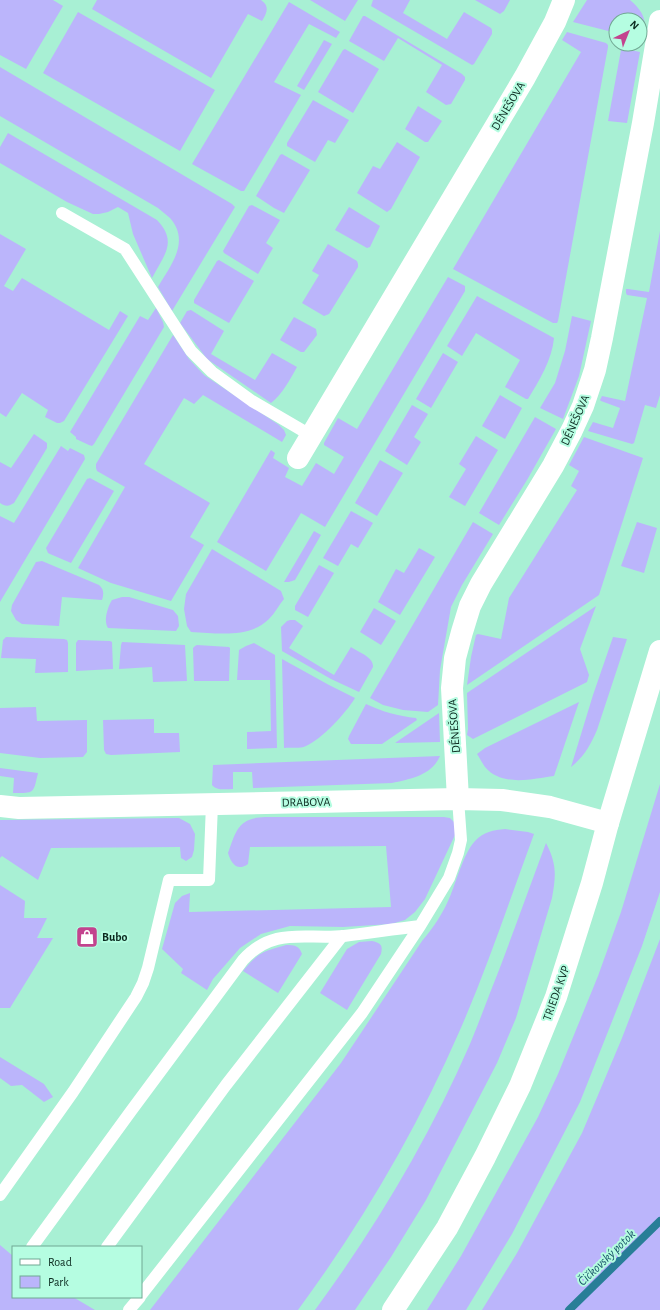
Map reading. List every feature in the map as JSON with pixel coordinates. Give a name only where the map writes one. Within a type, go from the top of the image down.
[{"type":"street","name":"DÉNEŠOVA","points":[[298,458],[525,77],[564,0]]},
{"type":"street","name":"DÉNEŠOVA","points":[[458,799],[452,701],[455,658],[470,606],[481,584],[553,466],[570,435],[583,406],[595,370],[643,123],[660,21]]},
{"type":"street","name":"TRIEDA KVP","points":[[393,1310],[447,1228],[485,1157],[520,1086],[556,997],[592,883],[608,823],[660,651]]},
{"type":"street","name":"DRABOVA","points":[[0,806],[19,808],[458,799],[502,800],[550,807],[608,823]]},
{"type":"lane","points":[[62,213],[125,249],[191,351],[212,372],[252,401],[312,436]]},
{"type":"lane","points":[[142,1293],[238,1169],[362,1013],[420,926],[449,878],[458,853],[461,840],[458,799]]},
{"type":"lane","points":[[0,1195],[73,1092],[136,997],[148,968],[169,880],[209,880],[212,804]]},
{"type":"lane","points":[[33,1246],[131,1111],[253,950],[263,943],[275,939],[297,936],[342,936],[420,926]]},
{"type":"lane","points":[[108,1246],[226,1085],[342,936]]},
{"type":"lane","points":[[130,1310],[139,1298]]},
{"type":"green space","points":[[0,0],[53,0],[63,6],[26,69],[0,55]]},
{"type":"green space","points":[[97,0],[261,0],[266,5],[267,10],[262,21],[248,14],[211,78],[92,9]]},
{"type":"green space","points":[[310,0],[358,0],[345,21]]},
{"type":"green space","points":[[373,0],[410,0],[403,13],[447,39],[464,12],[491,28],[492,34],[472,65],[371,6]]},
{"type":"green space","points":[[475,0],[510,0],[504,11],[500,14]]},
{"type":"green space","points":[[587,0],[630,0],[641,12],[608,12],[608,31],[573,22]]},
{"type":"green space","points":[[289,2],[340,32],[336,38],[309,24],[274,82],[301,95],[244,191],[241,191],[192,164]]},
{"type":"green space","points":[[78,12],[215,90],[180,151],[43,73]]},
{"type":"green space","points":[[363,16],[465,77],[465,80],[451,104],[446,105],[426,92],[442,65],[398,38],[384,61],[349,41]]},
{"type":"green space","points":[[567,32],[606,43],[608,47],[558,321],[557,323],[553,323],[453,269],[581,52],[562,40]]},
{"type":"green space","points":[[324,40],[332,44],[304,90],[297,86]]},
{"type":"green space","points":[[345,49],[379,69],[353,113],[318,92]]},
{"type":"green space","points":[[621,52],[640,52],[627,123],[608,121]]},
{"type":"green space","points":[[0,67],[235,207],[172,311],[158,287],[173,262],[179,245],[179,236],[176,227],[170,218],[158,208],[0,116]]},
{"type":"green space","points":[[313,100],[349,120],[335,143],[328,140],[315,162],[287,146],[287,143]]},
{"type":"green space","points":[[418,106],[442,121],[428,142],[425,142],[405,129]]},
{"type":"green space","points":[[8,133],[157,220],[167,235],[168,242],[167,249],[152,278],[133,234],[128,213],[118,207],[108,212],[93,214],[67,202],[0,163],[0,147]]},
{"type":"green space","points":[[397,142],[420,157],[391,209],[387,212],[357,193],[373,166],[380,169]]},
{"type":"green space","points":[[282,154],[310,170],[284,213],[256,196]]},
{"type":"green space","points":[[252,205],[280,220],[266,243],[273,248],[258,274],[223,251],[249,206]]},
{"type":"green space","points":[[349,207],[380,226],[370,247],[367,248],[335,230]]},
{"type":"green space","points":[[660,231],[660,395],[656,408],[645,405],[634,443],[632,444],[588,431],[593,422],[613,428],[620,408],[601,401],[602,396],[625,401],[647,298],[627,295],[626,289],[649,292]]},
{"type":"green space","points":[[0,234],[26,249],[4,286],[13,291],[22,278],[109,330],[120,311],[128,316],[64,421],[60,423],[45,417],[48,410],[22,393],[6,417],[0,413]]},
{"type":"green space","points":[[328,244],[357,261],[358,267],[329,314],[324,316],[302,303],[319,275],[312,271]]},
{"type":"green space","points":[[219,260],[254,281],[229,323],[194,303],[194,300]]},
{"type":"green space","points":[[448,277],[465,286],[465,291],[325,527],[301,513],[266,571],[217,542],[271,450],[275,453],[273,458],[289,468],[285,477],[302,486],[316,463],[334,474],[344,457],[324,445],[324,443],[338,418],[357,429]]},
{"type":"green space","points":[[477,296],[554,338],[548,362],[541,378],[528,399],[505,387],[520,360],[476,333],[462,356],[447,346]]},
{"type":"green space","points":[[156,308],[164,327],[94,444],[92,446],[76,439],[76,437],[70,432],[140,316],[148,320]]},
{"type":"green space","points":[[191,310],[224,331],[211,354],[255,380],[272,353],[297,367],[282,391],[271,403],[207,359],[180,323],[187,311]]},
{"type":"green space","points":[[572,316],[591,321],[579,376],[563,419],[540,408],[555,383],[565,351]]},
{"type":"green space","points":[[294,317],[316,329],[317,335],[304,352],[301,352],[280,340]]},
{"type":"green space","points":[[173,335],[189,359],[204,375],[279,425],[284,430],[286,435],[282,442],[203,395],[194,404],[184,398],[144,464],[210,503],[190,537],[204,545],[171,601],[111,583],[78,568],[125,487],[97,471],[96,464]]},
{"type":"green space","points":[[443,353],[458,362],[431,408],[416,399]]},
{"type":"green space","points":[[500,395],[522,408],[505,439],[482,426]]},
{"type":"green space","points":[[412,405],[428,414],[414,437],[421,442],[407,465],[385,451]]},
{"type":"green space","points":[[535,417],[556,429],[499,525],[479,513]]},
{"type":"green space","points":[[34,434],[47,443],[47,448],[14,503],[6,506],[0,503],[0,462],[11,468]]},
{"type":"green space","points":[[476,436],[498,450],[465,506],[449,497],[466,469],[459,464]]},
{"type":"green space","points":[[584,437],[643,458],[599,595],[467,685],[476,635],[478,634],[501,639],[509,598],[577,490],[571,486],[579,471],[569,465]]},
{"type":"green space","points":[[61,446],[68,451],[70,448],[84,455],[85,459],[0,602],[0,516],[14,523]]},
{"type":"green space","points":[[380,460],[403,473],[377,516],[355,503]]},
{"type":"green space","points":[[90,478],[114,491],[71,563],[48,553],[46,548],[87,479]]},
{"type":"green space","points":[[351,511],[373,523],[358,548],[351,544],[338,566],[323,558]]},
{"type":"green space","points":[[473,522],[493,534],[462,585],[451,607],[440,670],[438,705],[428,712],[403,710],[383,705],[370,698]]},
{"type":"green space","points":[[637,522],[657,528],[644,573],[621,566]]},
{"type":"green space","points":[[314,531],[321,535],[295,580],[284,582]]},
{"type":"green space","points":[[419,548],[435,557],[400,615],[378,602],[396,569],[404,573]]},
{"type":"green space","points":[[212,549],[281,591],[284,599],[271,617],[261,625],[252,630],[222,634],[191,632],[187,626],[184,609],[186,594]]},
{"type":"green space","points":[[42,561],[99,585],[103,592],[102,600],[62,597],[59,626],[22,624],[16,620],[11,611],[12,605],[36,562]]},
{"type":"green space","points":[[319,565],[334,573],[308,617],[295,610],[295,606]]},
{"type":"green space","points":[[122,597],[129,597],[173,610],[178,616],[179,626],[176,631],[108,628],[106,618],[109,606],[112,600]]},
{"type":"green space","points":[[596,606],[580,649],[589,675],[587,682],[473,739],[467,735],[467,693]]},
{"type":"green space","points":[[374,608],[396,621],[381,645],[360,632]]},
{"type":"green space","points":[[290,620],[295,620],[303,626],[289,648],[334,675],[351,647],[371,660],[373,667],[359,692],[331,679],[282,651],[281,627]]},
{"type":"green space","points":[[6,637],[67,640],[68,672],[35,673],[36,659],[1,658],[3,640]]},
{"type":"green space","points":[[613,637],[627,639],[597,730],[587,750],[571,767],[593,695]]},
{"type":"green space","points":[[78,640],[112,642],[113,669],[76,671],[76,643]]},
{"type":"green space","points":[[122,642],[185,645],[187,681],[153,682],[152,667],[119,669]]},
{"type":"green space","points":[[254,643],[275,655],[277,748],[247,749],[247,732],[271,731],[270,680],[237,680],[239,650]]},
{"type":"green space","points":[[197,645],[230,648],[229,681],[194,681],[193,648]]},
{"type":"green space","points":[[282,659],[355,698],[340,718],[326,732],[312,743],[304,747],[284,748]]},
{"type":"green space","points":[[579,702],[554,776],[527,780],[500,777],[485,767],[477,754],[485,748]]},
{"type":"green space","points":[[366,704],[391,713],[416,718],[417,720],[382,744],[351,744],[348,739],[349,736]]},
{"type":"green space","points":[[36,707],[37,721],[87,720],[87,752],[83,757],[40,758],[0,753],[0,708]]},
{"type":"green space","points":[[439,713],[440,742],[395,743]]},
{"type":"green space","points":[[154,719],[154,733],[179,733],[180,752],[106,754],[104,750],[103,720]]},
{"type":"green space","points":[[440,756],[432,768],[426,772],[413,778],[392,783],[253,788],[252,772],[233,772],[233,789],[219,789],[212,785],[213,765]]},
{"type":"green space","points":[[0,768],[38,773],[34,789],[25,793],[13,793],[14,778],[0,776]]},
{"type":"green space","points":[[660,784],[660,892],[642,946],[580,1102],[512,1234],[466,1310],[427,1310],[461,1256],[538,1117],[558,1074],[598,976],[621,912]]},
{"type":"green space","points":[[265,817],[444,817],[450,818],[456,824],[455,835],[425,899],[415,912],[405,920],[391,924],[343,927],[290,926],[261,934],[240,948],[213,979],[207,990],[181,973],[183,969],[162,949],[175,903],[182,896],[190,893],[189,912],[391,907],[386,846],[250,847],[248,864],[241,867],[235,865],[228,853],[233,838],[239,827],[249,820]]},
{"type":"green space","points":[[179,818],[190,824],[195,834],[192,857],[186,861],[181,858],[180,847],[51,848],[38,880],[2,856],[0,858],[0,820]]},
{"type":"green space","points":[[505,829],[534,834],[489,957],[460,1030],[426,1103],[387,1174],[322,1277],[298,1310],[150,1310],[341,1063],[438,919],[448,901],[464,859],[471,846],[478,838],[485,834]]},
{"type":"green space","points":[[546,843],[550,850],[555,870],[552,898],[516,1018],[497,1063],[426,1200],[391,1257],[355,1310],[315,1310],[380,1214],[437,1114],[474,1035]]},
{"type":"green space","points":[[0,885],[25,901],[24,918],[47,918],[37,938],[53,938],[10,1008],[0,1008]]},
{"type":"green space","points":[[660,939],[660,1310],[482,1310],[517,1253],[582,1133],[622,1038]]},
{"type":"green space","points":[[372,941],[381,945],[381,954],[347,1010],[320,993],[347,949],[359,942]]},
{"type":"green space","points":[[286,945],[296,946],[302,954],[278,993],[243,971],[257,956],[271,949]]},
{"type":"green space","points":[[0,1057],[44,1084],[53,1097],[44,1102],[22,1085],[11,1086],[0,1078]]},
{"type":"green space","points":[[0,1245],[12,1255],[12,1298],[75,1298],[95,1310],[0,1310]]},
{"type":"waterway","name":"Čičkovský potok","points":[[569,1310],[660,1221]]},
{"type":"place","name":"Bubo","points":[[87,937]]}]
